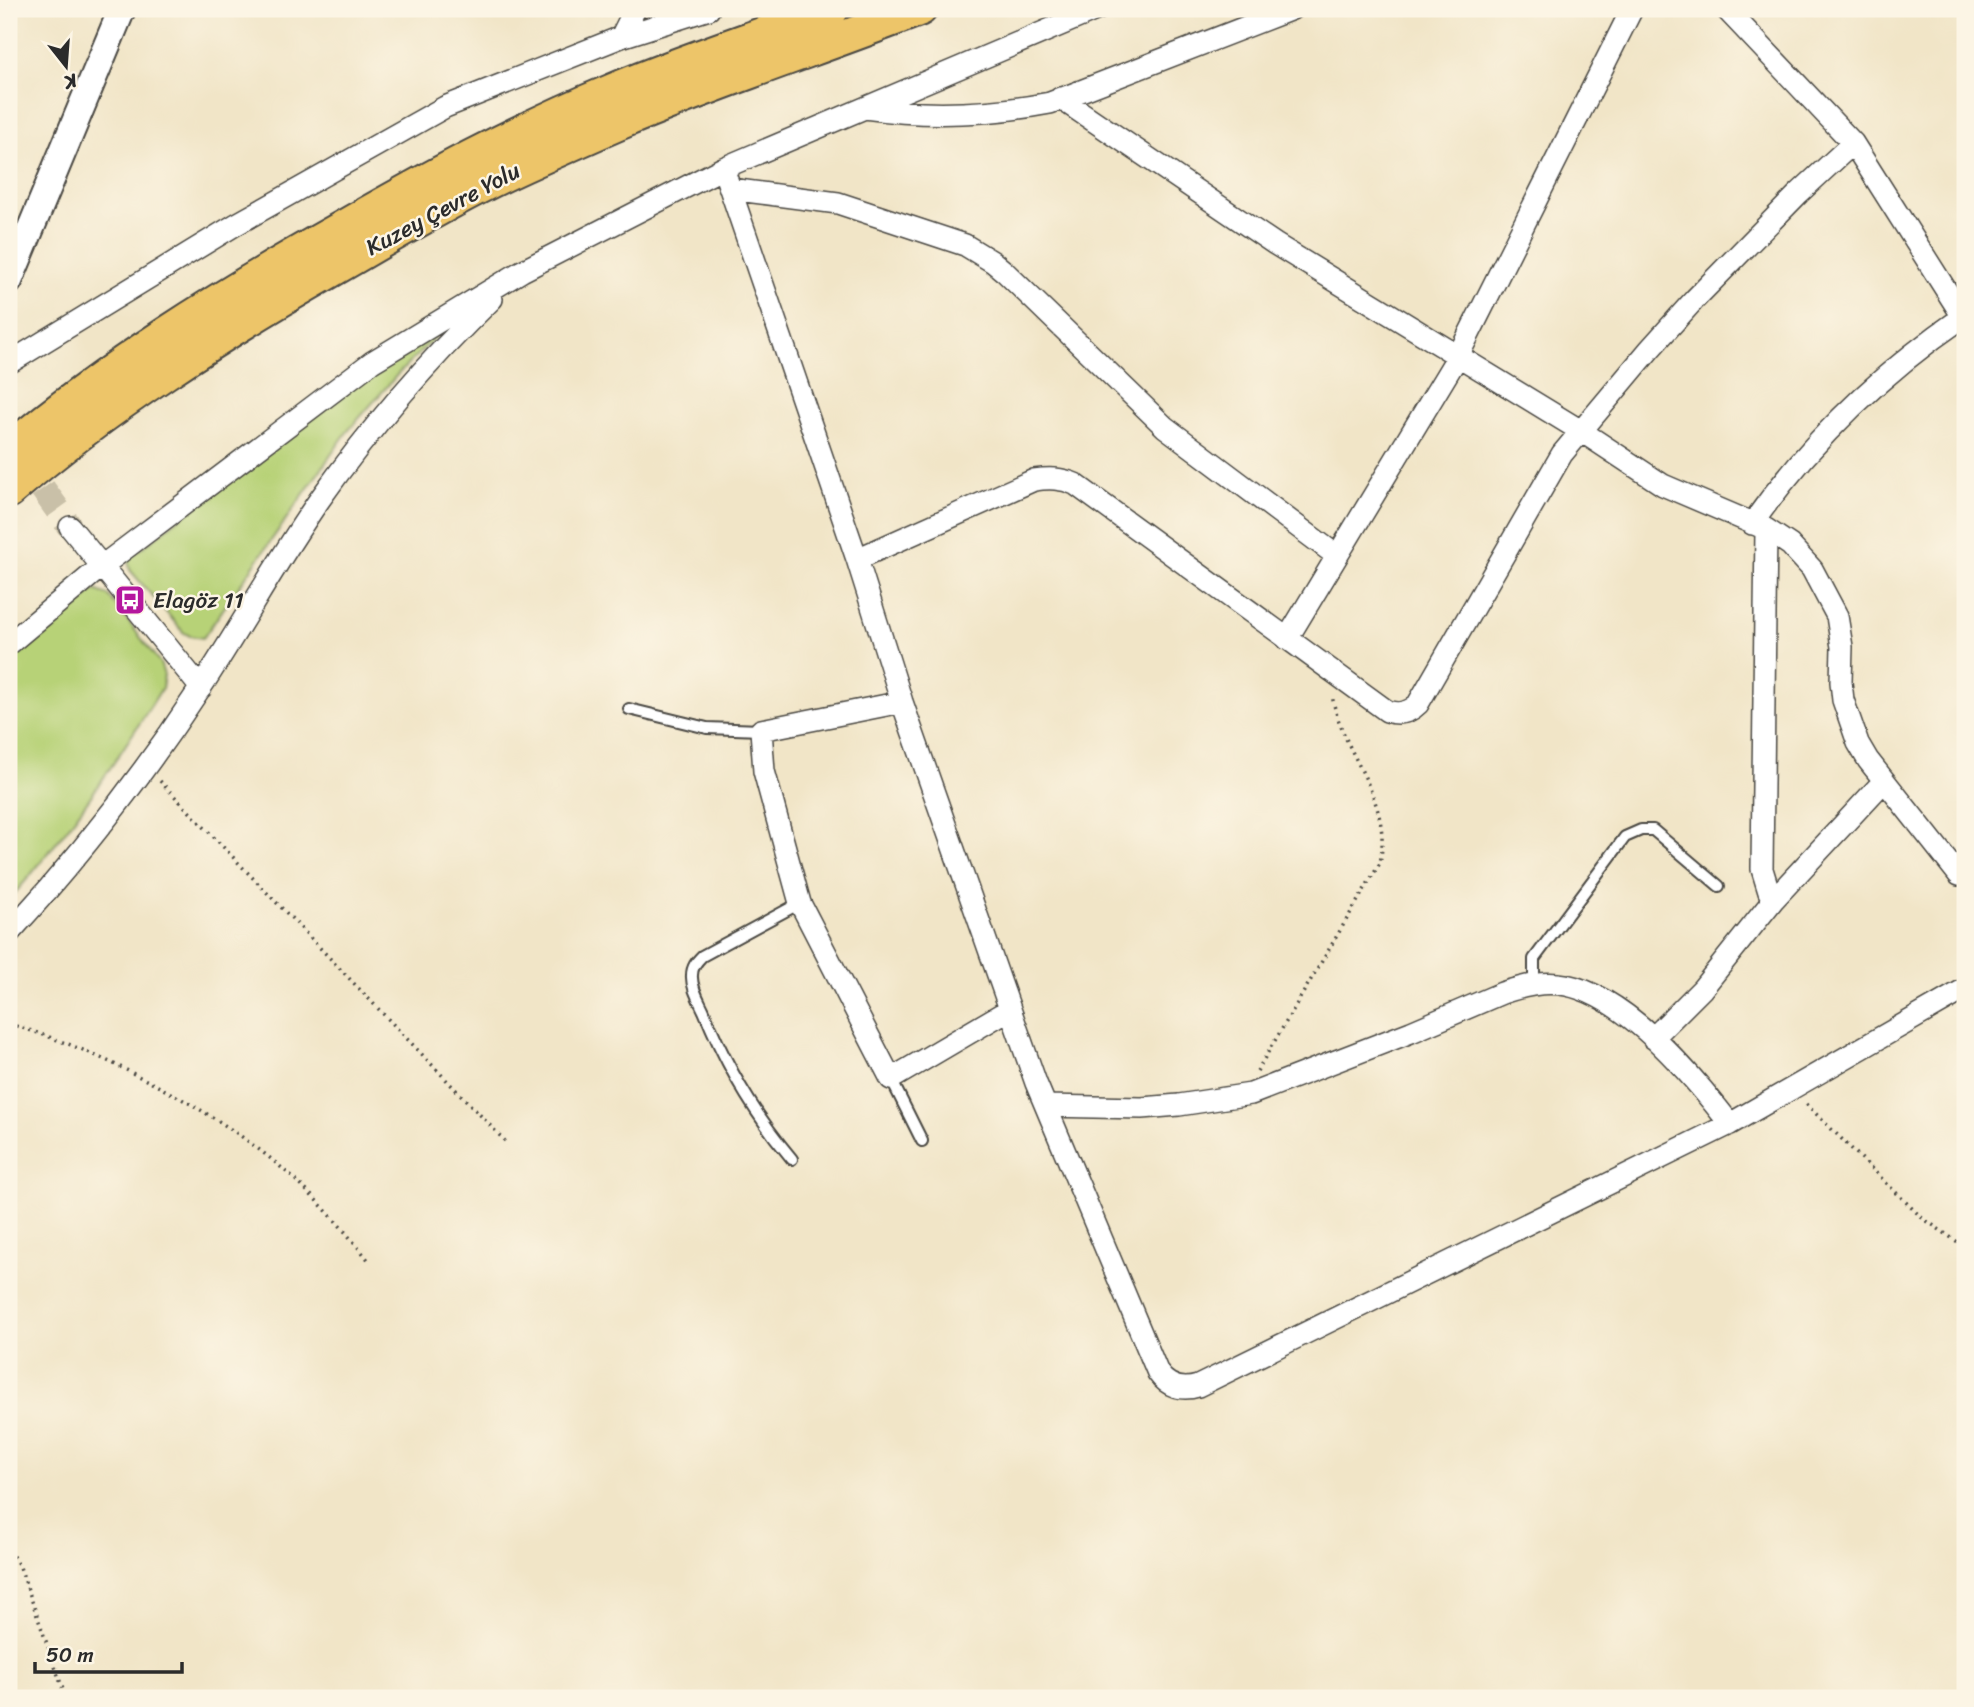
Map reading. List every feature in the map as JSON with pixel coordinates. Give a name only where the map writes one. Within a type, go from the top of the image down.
[{"type":"highway","name":"Kuzey Çevre Yolu","points":[[9,450],[101,379],[171,331],[281,263],[406,191],[497,144],[614,90],[832,9]]},
{"type":"highway","name":"Kuzey Çevre Yolu","points":[[9,491],[109,414],[252,317],[411,224],[502,175],[632,118],[920,9]]},
{"type":"street","points":[[9,281],[122,9]]},
{"type":"street","points":[[621,37],[635,9]]},
{"type":"street","points":[[9,363],[224,232],[446,107],[621,37],[709,9]]},
{"type":"street","points":[[9,644],[102,566],[372,362],[522,271],[723,168],[1098,9]]},
{"type":"street","points":[[865,108],[920,114],[982,113],[1039,105],[1292,9]]},
{"type":"street","points":[[1287,639],[1458,356],[1632,9]]},
{"type":"street","points":[[1726,9],[1853,143],[1964,318],[1903,360],[1848,409],[1796,465],[1759,526],[1762,869],[1774,899]]},
{"type":"street","points":[[1060,98],[1275,244],[1581,431],[1663,485],[1759,526],[1778,536],[1800,555],[1812,569],[1831,602],[1841,632],[1841,682],[1846,711],[1858,743],[1868,761],[1959,875]]},
{"type":"street","points":[[857,559],[1034,480],[1066,480],[1387,711],[1401,713],[1413,709],[1562,454],[1695,299],[1790,202],[1853,143]]},
{"type":"street","points":[[723,168],[857,559],[902,702],[1010,1009],[1046,1106],[1158,1373],[1167,1383],[1182,1388],[1198,1386],[1730,1124],[1965,989]]},
{"type":"street","points":[[730,189],[838,203],[948,239],[981,254],[1005,272],[1165,426],[1337,556]]},
{"type":"street","points":[[9,933],[64,871],[146,766],[201,688],[294,537],[346,463],[429,363],[522,271]]},
{"type":"street","points":[[70,527],[201,688]]},
{"type":"street","points":[[902,702],[761,730],[765,771],[800,903],[891,1079],[1010,1009]]},
{"type":"street","points":[[1653,1038],[1702,989],[1774,899],[1884,781]]},
{"type":"street","points":[[1046,1106],[1142,1108],[1251,1094],[1411,1032],[1502,993],[1534,985],[1565,985],[1594,994],[1653,1038],[1694,1079],[1730,1124]]},
{"type":"lane","points":[[629,709],[707,728],[761,730]]},
{"type":"lane","points":[[1534,985],[1534,960],[1625,837],[1653,830],[1719,886]]},
{"type":"lane","points":[[792,1159],[741,1089],[712,1032],[692,977],[694,965],[702,956],[800,903]]},
{"type":"lane","points":[[891,1079],[922,1141]]},
{"type":"path","points":[[1251,1094],[1258,1070],[1377,872],[1381,854],[1378,807],[1334,706],[1333,672]]},
{"type":"path","points":[[146,766],[506,1141]]},
{"type":"path","points":[[9,1024],[76,1046],[108,1060],[170,1091],[227,1125],[265,1153],[316,1199],[369,1261]]},
{"type":"path","points":[[1791,1089],[1921,1217],[1965,1247]]},
{"type":"path","points":[[9,1550],[20,1567],[66,1698]]},
{"type":"green space","points":[[454,319],[397,375],[347,432],[203,638],[183,632],[130,570],[128,559],[371,367]]},
{"type":"green space","points":[[95,590],[108,595],[160,663],[164,675],[162,688],[90,797],[51,850],[9,900],[9,657]]},
{"type":"tunnel","points":[[20,457],[70,527]]},
{"type":"place","name":"Elagöz 11","points":[[130,600]]}]
